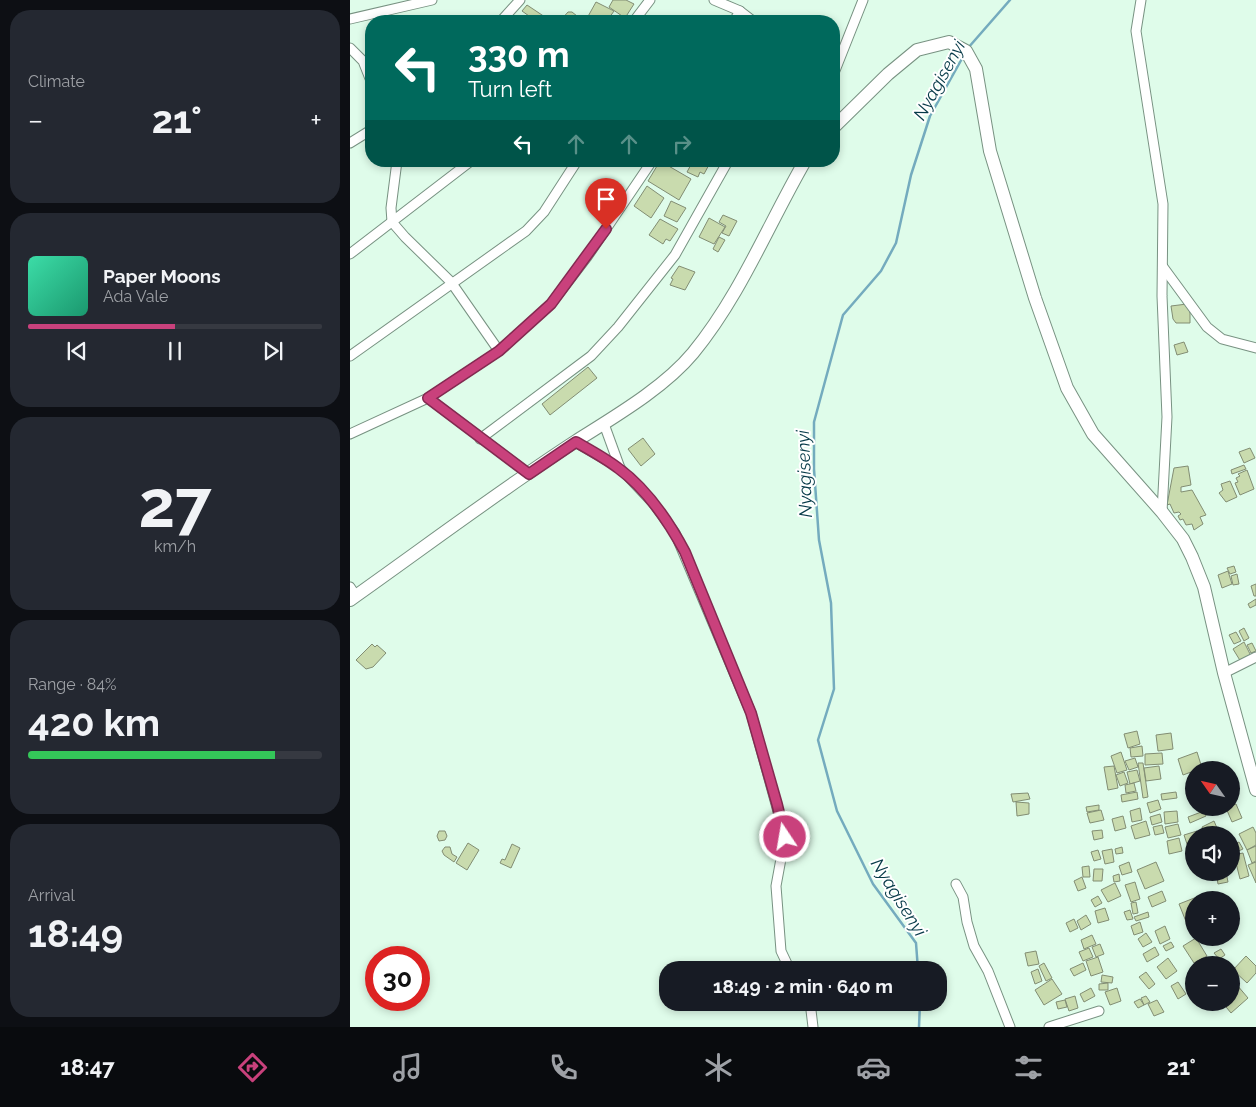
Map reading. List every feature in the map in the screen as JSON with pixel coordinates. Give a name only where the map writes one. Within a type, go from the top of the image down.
[{"type":"main road","points":[[840,118],[917,50],[949,42],[966,51],[976,69],[990,151],[1035,298],[1067,388],[1092,434],[1162,512],[1183,539],[1204,587],[1224,673],[1256,790]]},
{"type":"main road","points":[[352,594],[604,424],[660,384],[692,355],[726,309],[802,167]]},
{"type":"street","points":[[367,15],[432,0]]},
{"type":"street","points":[[506,15],[520,0]]},
{"type":"street","points":[[639,15],[650,0]]},
{"type":"street","points":[[714,0],[745,15]]},
{"type":"street","points":[[840,58],[863,0]]},
{"type":"street","points":[[1141,0],[1136,31],[1163,204],[1162,296],[1167,417],[1162,512]]},
{"type":"street","points":[[738,15],[740,11]]},
{"type":"street","points":[[350,19],[365,16]]},
{"type":"street","points":[[350,48],[363,61],[365,66]]},
{"type":"street","points":[[350,143],[365,134]]},
{"type":"street","points":[[396,167],[391,208],[392,222],[404,237],[451,282],[499,351]]},
{"type":"street","points":[[350,254],[463,167]]},
{"type":"street","points":[[350,356],[451,282],[493,256],[526,231],[544,212],[572,167]]},
{"type":"street","points":[[350,434],[428,398],[499,351],[551,304],[587,257],[648,167]]},
{"type":"street","points":[[480,439],[584,361],[606,341],[675,255],[725,167]]},
{"type":"street","points":[[1163,267],[1207,327],[1222,339],[1256,348]]},
{"type":"street","points":[[428,398],[529,474]]},
{"type":"street","points":[[604,424],[620,468]]},
{"type":"street","points":[[576,442],[620,468],[653,503],[675,533],[751,713],[785,837],[776,886],[781,951],[786,961]]},
{"type":"street","points":[[1224,673],[1256,657]]},
{"type":"street","points":[[956,884],[963,897],[967,922],[974,946],[988,970],[1010,1027]]},
{"type":"street","points":[[811,1011],[812,1027]]},
{"type":"street","points":[[1049,1027],[1099,1011]]},
{"type":"building","points":[[613,0],[626,0],[634,4],[627,15],[621,15],[609,7]]},
{"type":"building","points":[[596,2],[614,11],[611,15],[589,15]]},
{"type":"building","points":[[527,5],[542,15],[528,15],[522,11]]},
{"type":"building","points":[[568,12],[572,12],[576,15],[565,15]]},
{"type":"building","points":[[656,167],[670,167],[691,179],[679,200],[648,181]]},
{"type":"building","points":[[690,167],[708,167],[704,174],[700,172],[698,177],[687,172]]},
{"type":"building","points":[[647,186],[664,198],[651,218],[634,206]]},
{"type":"building","points":[[671,201],[686,208],[677,222],[664,216]]},
{"type":"building","points":[[723,215],[737,221],[729,236],[722,233],[726,226],[719,222]]},
{"type":"building","points":[[709,218],[725,227],[714,244],[699,237]]},
{"type":"building","points":[[660,219],[678,229],[670,241],[666,239],[663,244],[649,235]]},
{"type":"building","points":[[719,237],[725,240],[718,252],[713,249]]},
{"type":"building","points":[[679,266],[695,272],[685,290],[670,285],[673,279],[671,278]]},
{"type":"building","points":[[1187,304],[1190,313],[1190,323],[1176,323],[1173,319],[1171,306]]},
{"type":"building","points":[[1184,342],[1188,352],[1177,355],[1174,345]]},
{"type":"building","points":[[588,367],[597,378],[550,415],[542,404]]},
{"type":"building","points":[[643,438],[655,454],[641,466],[628,449]]},
{"type":"building","points":[[1250,448],[1255,458],[1244,463],[1239,452]]},
{"type":"building","points":[[1244,465],[1246,469],[1232,474],[1231,470]]},
{"type":"building","points":[[1188,466],[1191,485],[1181,487],[1181,492],[1192,490],[1206,515],[1200,517],[1203,524],[1194,530],[1192,524],[1186,525],[1183,519],[1180,520],[1178,516],[1181,514],[1179,512],[1174,513],[1170,504],[1167,505],[1174,468]]},
{"type":"building","points":[[1247,470],[1254,489],[1240,495],[1235,483],[1238,482],[1236,478],[1240,476],[1238,474]]},
{"type":"building","points":[[1230,481],[1237,497],[1226,502],[1219,493],[1223,490],[1221,484]]},
{"type":"building","points":[[1234,566],[1236,572],[1230,574],[1227,568]]},
{"type":"building","points":[[1228,571],[1232,584],[1222,588],[1218,575]]},
{"type":"building","points":[[1237,574],[1239,584],[1233,585],[1231,576]]},
{"type":"building","points":[[1256,584],[1256,596],[1254,596],[1251,586]]},
{"type":"building","points":[[1256,599],[1256,605],[1250,608],[1248,604]]},
{"type":"building","points":[[1244,628],[1249,638],[1244,641],[1239,631]]},
{"type":"building","points":[[1236,632],[1241,641],[1234,644],[1229,635]]},
{"type":"building","points":[[1244,642],[1251,656],[1241,662],[1233,649]]},
{"type":"building","points":[[1252,643],[1256,651],[1251,653],[1247,645]]},
{"type":"building","points":[[372,644],[375,647],[377,645],[386,653],[373,667],[366,669],[356,660]]},
{"type":"building","points":[[1137,731],[1140,744],[1128,748],[1124,734]]},
{"type":"building","points":[[1171,733],[1173,749],[1158,751],[1156,735]]},
{"type":"building","points":[[1142,746],[1143,756],[1131,757],[1130,748]]},
{"type":"building","points":[[1121,752],[1127,770],[1117,773],[1111,756]]},
{"type":"building","points":[[1197,752],[1200,761],[1185,761],[1185,774],[1183,775],[1178,759]]},
{"type":"building","points":[[1162,753],[1163,764],[1145,765],[1145,754]]},
{"type":"building","points":[[1135,758],[1138,767],[1129,770],[1125,761]]},
{"type":"building","points":[[1138,763],[1143,763],[1148,797],[1143,798]]},
{"type":"building","points":[[1114,766],[1118,788],[1108,790],[1104,767]]},
{"type":"building","points":[[1159,766],[1161,779],[1146,781],[1144,768]]},
{"type":"building","points":[[1137,770],[1140,781],[1130,784],[1127,772]]},
{"type":"building","points":[[1124,772],[1128,783],[1120,786],[1116,775]]},
{"type":"building","points":[[1134,783],[1136,791],[1126,793],[1125,785]]},
{"type":"building","points":[[1137,792],[1138,799],[1122,802],[1121,795]]},
{"type":"building","points":[[1176,792],[1177,798],[1162,800],[1161,794]]},
{"type":"building","points":[[1028,793],[1030,799],[1013,802],[1011,794]]},
{"type":"building","points":[[1158,800],[1161,809],[1150,813],[1147,803]]},
{"type":"building","points":[[1016,802],[1029,803],[1029,814],[1017,816]]},
{"type":"building","points":[[1099,805],[1099,810],[1087,812],[1086,807]]},
{"type":"building","points":[[1140,808],[1142,820],[1132,822],[1130,811]]},
{"type":"building","points":[[1101,810],[1104,820],[1090,823],[1087,813]]},
{"type":"building","points":[[1177,811],[1178,822],[1165,824],[1164,812]]},
{"type":"building","points":[[1240,813],[1242,818],[1232,822],[1229,816],[1240,816]]},
{"type":"building","points":[[1160,814],[1162,822],[1152,825],[1150,817]]},
{"type":"building","points":[[1123,816],[1126,828],[1115,831],[1112,819]]},
{"type":"building","points":[[1191,816],[1206,816],[1190,823],[1188,817]]},
{"type":"building","points":[[1146,821],[1150,835],[1135,839],[1131,826]]},
{"type":"building","points":[[1214,821],[1216,826],[1204,826]]},
{"type":"building","points":[[1178,824],[1181,835],[1168,838],[1165,827]]},
{"type":"building","points":[[1162,825],[1164,833],[1155,835],[1153,827]]},
{"type":"building","points":[[1253,827],[1256,833],[1256,845],[1247,850],[1240,834]]},
{"type":"building","points":[[1102,830],[1103,838],[1094,840],[1092,831]]},
{"type":"building","points":[[439,831],[445,831],[447,836],[445,840],[439,841],[437,836]]},
{"type":"building","points":[[1179,838],[1182,851],[1169,854],[1167,841]]},
{"type":"building","points":[[468,843],[479,850],[467,870],[456,863]]},
{"type":"building","points":[[512,844],[520,848],[511,868],[500,863],[502,859],[505,860]]},
{"type":"building","points":[[1256,846],[1256,861],[1252,863],[1247,850]]},
{"type":"building","points":[[445,847],[450,847],[452,854],[457,857],[454,862],[444,855],[442,851]]},
{"type":"building","points":[[1122,847],[1123,853],[1116,854],[1115,849]]},
{"type":"building","points":[[1112,849],[1114,862],[1105,864],[1102,851]]},
{"type":"building","points":[[1098,850],[1101,859],[1094,861],[1091,852]]},
{"type":"building","points":[[1243,853],[1249,876],[1240,879],[1240,854]]},
{"type":"building","points":[[1129,862],[1132,872],[1122,875],[1119,866]]},
{"type":"building","points":[[1156,862],[1164,881],[1145,889],[1137,870]]},
{"type":"building","points":[[1256,862],[1256,883],[1248,865]]},
{"type":"building","points":[[1089,866],[1090,877],[1083,877],[1082,867]]},
{"type":"building","points":[[1094,869],[1103,869],[1102,881],[1093,881]]},
{"type":"building","points":[[1119,874],[1120,881],[1114,882],[1113,876]]},
{"type":"building","points":[[1082,877],[1086,888],[1078,891],[1074,881]]},
{"type":"building","points":[[1218,881],[1228,881],[1228,882],[1218,884]]},
{"type":"building","points":[[1135,882],[1140,899],[1131,902],[1125,885]]},
{"type":"building","points":[[1115,883],[1121,896],[1108,902],[1101,890]]},
{"type":"building","points":[[1162,891],[1166,901],[1152,907],[1148,897]]},
{"type":"building","points":[[1098,896],[1102,903],[1095,907],[1091,900]]},
{"type":"building","points":[[1136,902],[1138,913],[1133,914],[1131,903]]},
{"type":"building","points":[[1185,902],[1185,919],[1179,904]]},
{"type":"building","points":[[1105,908],[1109,920],[1098,923],[1095,911]]},
{"type":"building","points":[[1130,910],[1133,919],[1127,920],[1124,912]]},
{"type":"building","points":[[1148,912],[1149,917],[1136,921],[1134,917]]},
{"type":"building","points":[[1086,915],[1091,924],[1081,930],[1077,921]]},
{"type":"building","points":[[1074,919],[1078,928],[1070,932],[1066,923]]},
{"type":"building","points":[[1140,922],[1143,932],[1134,935],[1131,926]]},
{"type":"building","points":[[1165,926],[1170,939],[1160,944],[1155,931]]},
{"type":"building","points":[[1146,933],[1152,942],[1143,947],[1138,939]]},
{"type":"building","points":[[1092,935],[1096,944],[1084,949],[1081,940]]},
{"type":"building","points":[[1171,942],[1174,947],[1166,951],[1163,946]]},
{"type":"building","points":[[1100,944],[1104,954],[1096,957],[1092,947]]},
{"type":"building","points":[[1183,946],[1201,946],[1207,956],[1189,956]]},
{"type":"building","points":[[1155,947],[1159,955],[1147,962],[1143,954]]},
{"type":"building","points":[[1089,948],[1093,957],[1083,961],[1079,952]]},
{"type":"building","points":[[1221,949],[1225,955],[1216,956],[1214,953]]},
{"type":"building","points":[[1036,951],[1039,964],[1028,966],[1025,953]]},
{"type":"building","points":[[1246,956],[1256,966],[1256,973],[1247,983],[1240,976],[1240,962]]},
{"type":"building","points":[[1098,957],[1103,972],[1091,976],[1086,961]]},
{"type":"building","points":[[1168,958],[1177,971],[1166,979],[1157,967]]},
{"type":"building","points":[[1044,963],[1052,978],[1046,981],[1039,966]]},
{"type":"building","points":[[1083,963],[1086,970],[1074,976],[1070,969]]},
{"type":"building","points":[[1038,969],[1042,981],[1035,984],[1031,972]]},
{"type":"building","points":[[1146,972],[1155,984],[1149,989],[1139,977]]},
{"type":"building","points":[[1102,975],[1113,977],[1112,983],[1101,982]]},
{"type":"building","points":[[1052,979],[1062,994],[1044,1005],[1035,990]]},
{"type":"building","points":[[1178,982],[1185,995],[1178,999],[1171,986]]},
{"type":"building","points":[[1108,983],[1108,990],[1099,990],[1099,984]]},
{"type":"building","points":[[1091,988],[1095,996],[1084,1002],[1080,994]]},
{"type":"building","points":[[1117,988],[1121,1001],[1110,1005],[1105,992]]},
{"type":"building","points":[[1240,989],[1248,998],[1240,1005]]},
{"type":"building","points":[[1075,996],[1078,1008],[1069,1011],[1065,999]]},
{"type":"building","points":[[1146,996],[1150,1002],[1144,1005],[1141,998]]},
{"type":"building","points":[[1140,999],[1144,1005],[1138,1008],[1134,1002]]},
{"type":"building","points":[[1065,1000],[1067,1007],[1058,1009],[1056,1002]]},
{"type":"building","points":[[1157,1000],[1164,1012],[1154,1016],[1148,1004]]},
{"type":"waterway","name":"Nyagisenyi","points":[[968,48],[1010,0]]},
{"type":"waterway","name":"Nyagisenyi","points":[[917,961],[916,943],[873,884],[837,811],[818,740],[834,689],[831,603],[819,540],[814,469],[814,422],[843,315],[881,271],[896,243],[911,175],[930,116],[964,55]]},
{"type":"waterway","name":"Nyagisenyi","points":[[919,1027],[920,1011]]},
{"type":"route","points":[[606,229],[551,304],[499,351],[428,398],[529,474],[576,442],[620,468],[653,503],[675,533],[685,552],[751,713],[785,837]]}]
